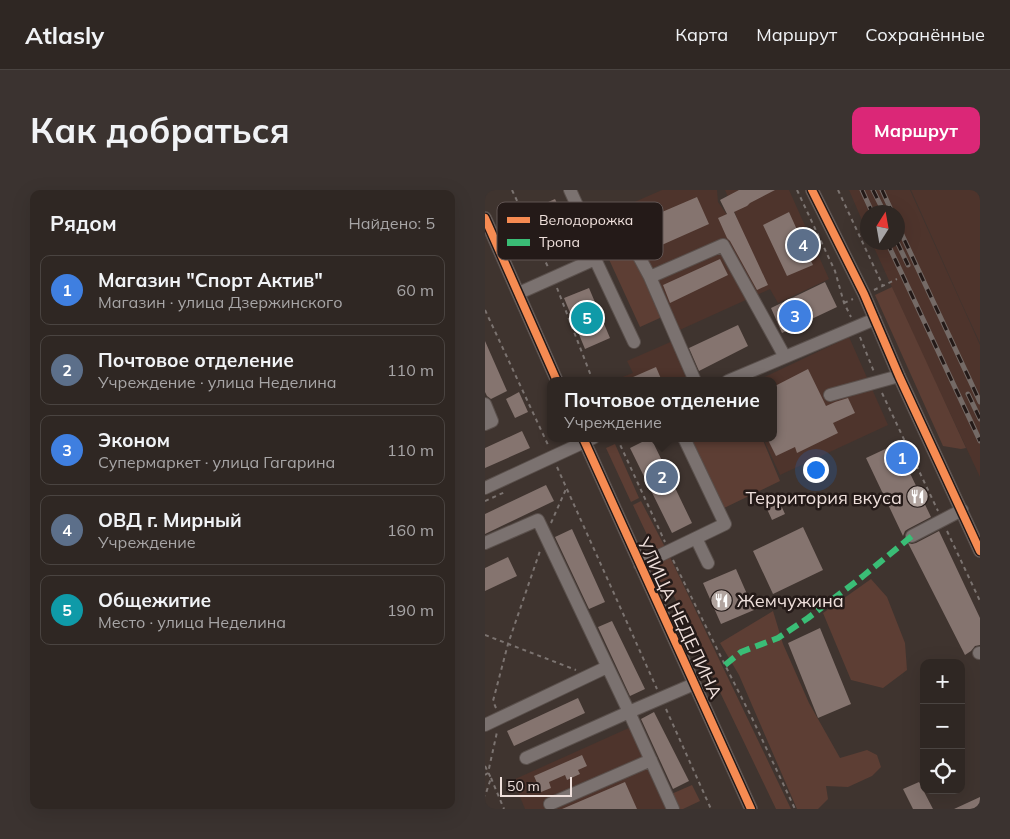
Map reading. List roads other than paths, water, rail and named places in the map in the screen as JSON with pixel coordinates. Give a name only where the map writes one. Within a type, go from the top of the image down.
[{"type":"street","points":[[570,190],[575,202]]},
{"type":"street","points":[[812,190],[860,285],[899,376],[980,551]]},
{"type":"street","points":[[485,218],[490,239],[497,252]]},
{"type":"street","points":[[650,277],[723,245],[785,357]]},
{"type":"street","points":[[501,260],[519,293],[555,377]]},
{"type":"street","points":[[519,293],[593,260]]},
{"type":"street","points":[[595,260],[634,342]]},
{"type":"street","points":[[641,260],[693,377]]},
{"type":"street","points":[[737,377],[875,318]]},
{"type":"street","points":[[829,395],[899,376]]},
{"type":"street","points":[[485,404],[493,421],[485,424]]},
{"type":"street","points":[[485,488],[583,442]]},
{"type":"street","name":"УЛИЦА НЕДЕЛИНА","points":[[588,442],[640,565],[751,809]]},
{"type":"street","points":[[640,565],[725,524],[686,442]]},
{"type":"street","points":[[912,536],[962,510]]},
{"type":"street","points":[[485,543],[538,520],[673,809]]},
{"type":"street","points":[[697,538],[709,563]]},
{"type":"street","points":[[485,725],[607,666]]},
{"type":"street","points":[[525,758],[694,684]]},
{"type":"street","points":[[551,804],[651,760]]},
{"type":"railway","points":[[862,190],[869,205]]},
{"type":"railway","points":[[873,190],[880,205]]},
{"type":"railway","points":[[882,190],[889,205]]},
{"type":"railway","points":[[905,241],[980,402]]},
{"type":"railway","points":[[891,250],[980,441]]},
{"type":"railway","points":[[901,250],[908,265]]},
{"type":"railway","points":[[968,394],[980,419]]},
{"type":"place","name":"ОВД г. Мирный","points":[[803,245]]},
{"type":"place","name":"Эконом","points":[[795,316]]},
{"type":"place","name":"Общежитие","points":[[587,318]]},
{"type":"place","name":"Магазин \"Спорт Актив\"","points":[[902,458]]},
{"type":"place","name":"Почтовое отделение","points":[[662,477]]},
{"type":"place","name":"Территория вкуса","points":[[918,497]]},
{"type":"place","name":"Жемчужина","points":[[721,600]]}]
